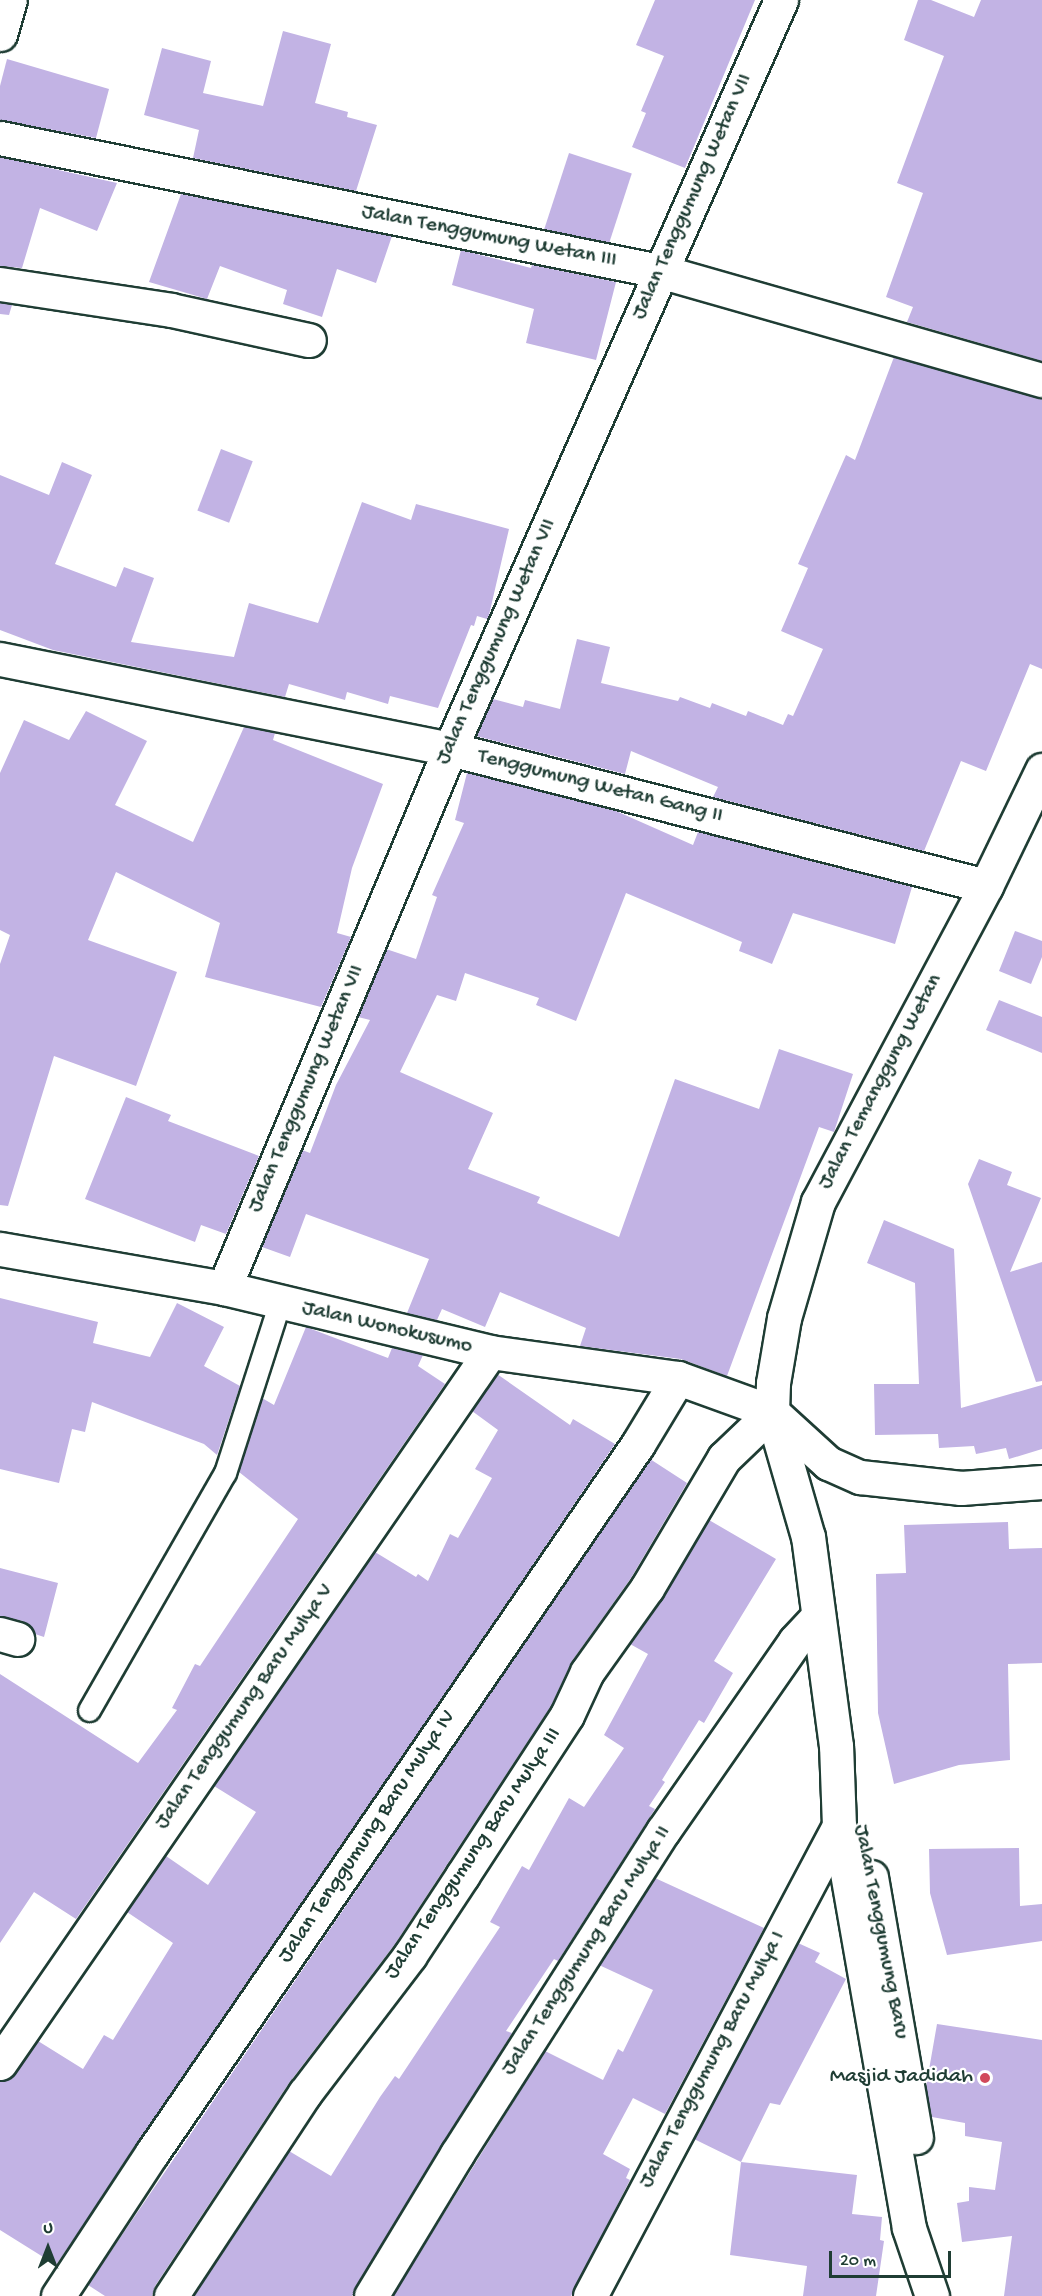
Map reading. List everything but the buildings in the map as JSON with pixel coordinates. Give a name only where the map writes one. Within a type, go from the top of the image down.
[{"type":"street","points":[[0,33],[10,0]]},
{"type":"street","name":"Jalan Tenggumung Wetan VII","points":[[224,1288],[450,749],[659,271],[781,0]]},
{"type":"street","name":"Jalan Tenggumung Wetan III","points":[[0,138],[659,271],[1042,380]]},
{"type":"street","points":[[0,284],[171,310],[309,340]]},
{"type":"street","name":"Tenggumung Wetan Gang II","points":[[0,659],[450,749],[986,886]]},
{"type":"street","name":"Jalan Temanggung Wetan","points":[[772,1412],[783,1318],[818,1202],[986,886],[1042,770]]},
{"type":"street","name":"Jalan Wonokusumo","points":[[0,1249],[224,1288],[490,1352],[678,1378],[772,1412]]},
{"type":"street","name":"Jalan Tenggumung Baru Mulya V","points":[[0,2063],[490,1352]]},
{"type":"street","name":"Jalan Tenggumung Baru Mulya IV","points":[[58,2296],[152,2153],[638,1444],[678,1378]]},
{"type":"street","points":[[772,1412],[828,1463],[860,1477],[961,1488],[1042,1482]]},
{"type":"street","name":"Jalan Tenggumung Baru","points":[[772,1412],[808,1537],[836,1746],[839,1826],[909,2228],[932,2296]]},
{"type":"street","name":"Jalan Tenggumung Baru Mulya III","points":[[171,2296],[305,2093],[410,1955],[567,1715],[587,1672],[646,1587],[724,1458],[772,1412]]},
{"type":"street","name":"Jalan Tenggumung Baru Mulya II","points":[[371,2296],[457,2154],[663,1831],[795,1641],[818,1616]]},
{"type":"street","name":"Jalan Tenggumung Baru","points":[[836,1746],[859,1817],[898,2018],[921,2171],[934,2238],[953,2296]]},
{"type":"street","name":"Jalan Tenggumung Baru Mulya I","points":[[590,2296],[839,1826]]},
{"type":"lane","points":[[89,1710],[225,1473],[280,1302]]},
{"type":"place","name":"Masjid Jadidah","points":[[985,2078]]}]
